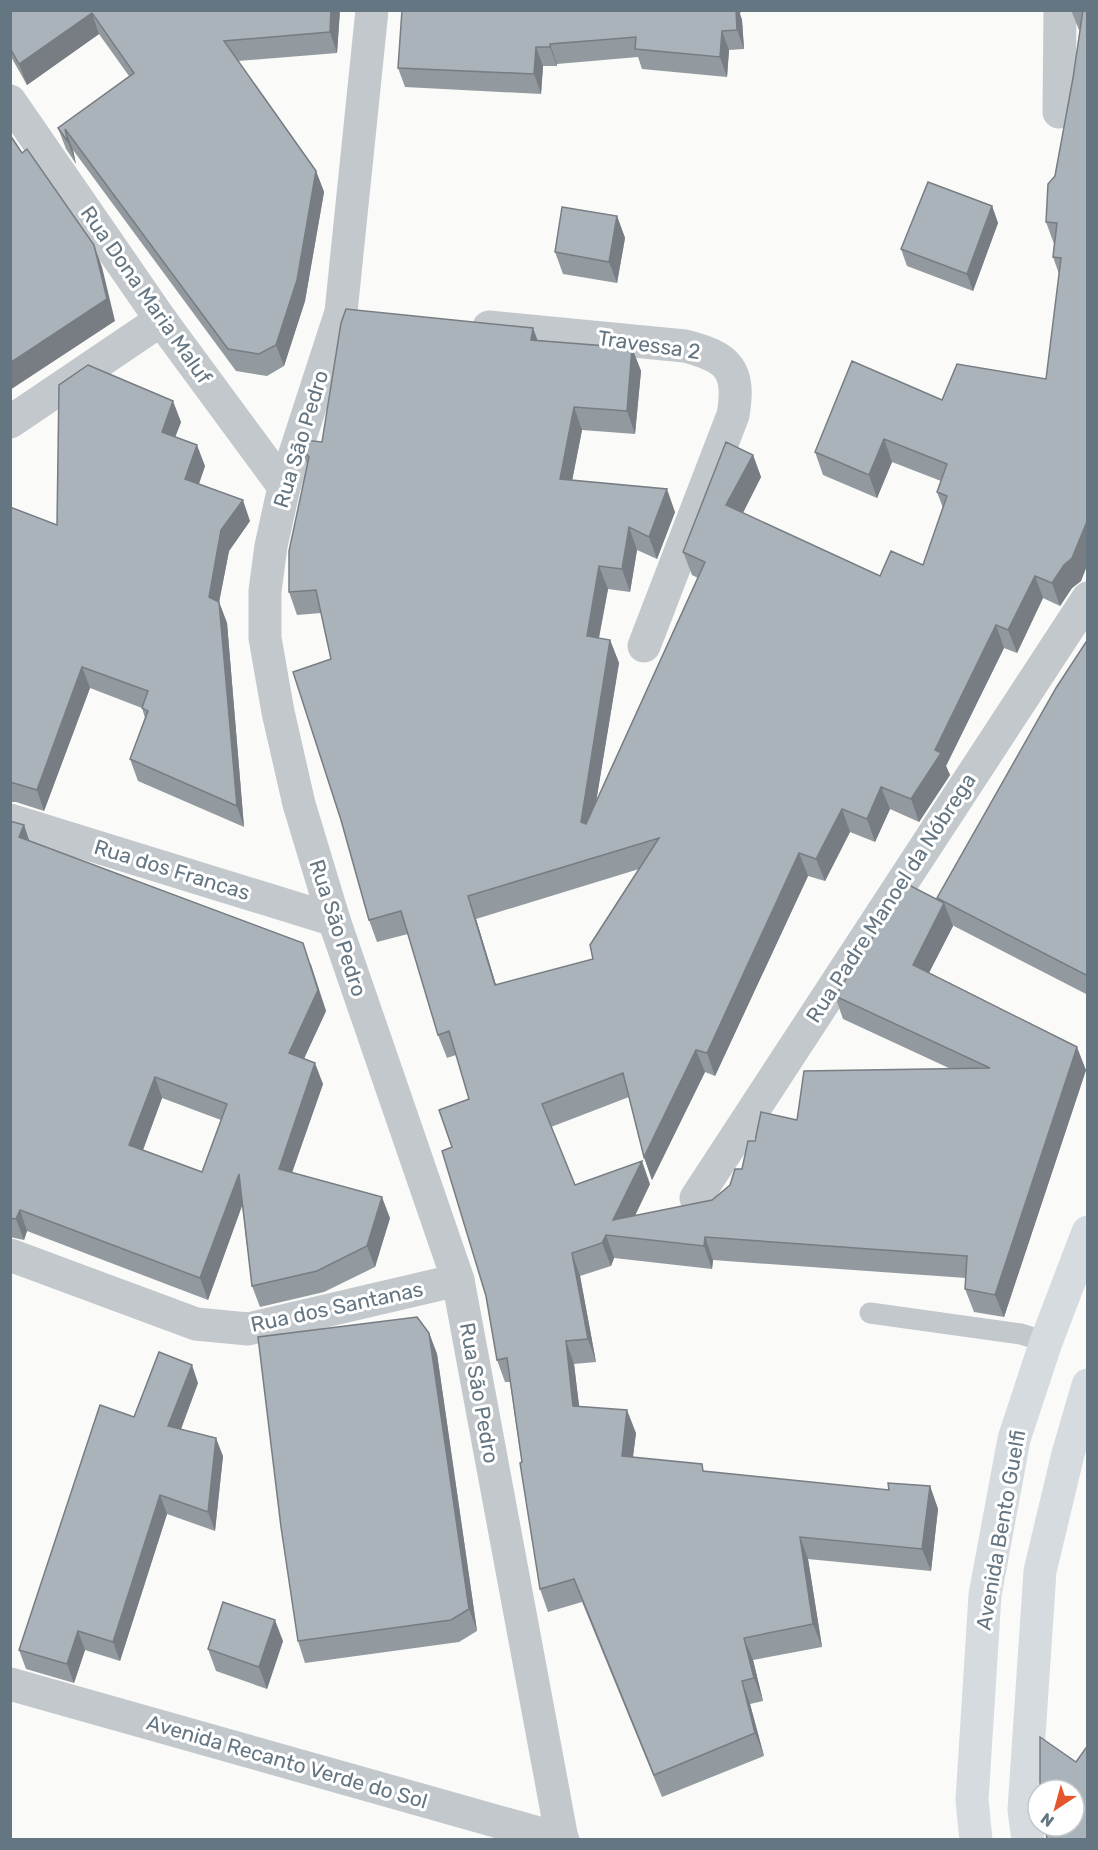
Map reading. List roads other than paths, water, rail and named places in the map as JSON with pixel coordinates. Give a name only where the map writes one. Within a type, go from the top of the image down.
[{"type":"main road","name":"Avenida Bento Guelfi","points":[[976,1839],[972,1800],[985,1594],[1014,1439],[1046,1342],[1088,1232]]},
{"type":"main road","points":[[1028,1839],[1024,1810],[1040,1571],[1068,1454],[1088,1385]]},
{"type":"street","name":"Rua São Pedro","points":[[372,10],[352,313],[284,487],[271,546],[265,591],[265,638],[299,804],[334,920],[458,1280],[562,1839]]},
{"type":"street","points":[[1059,112],[1060,10]]},
{"type":"street","name":"Rua Dona Maria Maluf","points":[[10,101],[161,320],[284,487]]},
{"type":"street","points":[[10,422],[161,320]]},
{"type":"street","name":"Travessa 2","points":[[459,324],[684,346],[710,352],[727,365],[735,380],[736,396],[733,415],[644,646]]},
{"type":"street","name":"Rua Padre Manoel da Nóbrega","points":[[696,1198],[1088,598]]},
{"type":"street","name":"Rua dos Francas","points":[[10,820],[334,920]]},
{"type":"street","name":"Rua dos Santanas","points":[[10,1255],[196,1324],[248,1329],[458,1280]]},
{"type":"street","name":"Avenida Recanto Verde do Sol","points":[[10,1683],[562,1839]]},
{"type":"lane","points":[[870,1313],[1022,1334],[1046,1342]]}]
